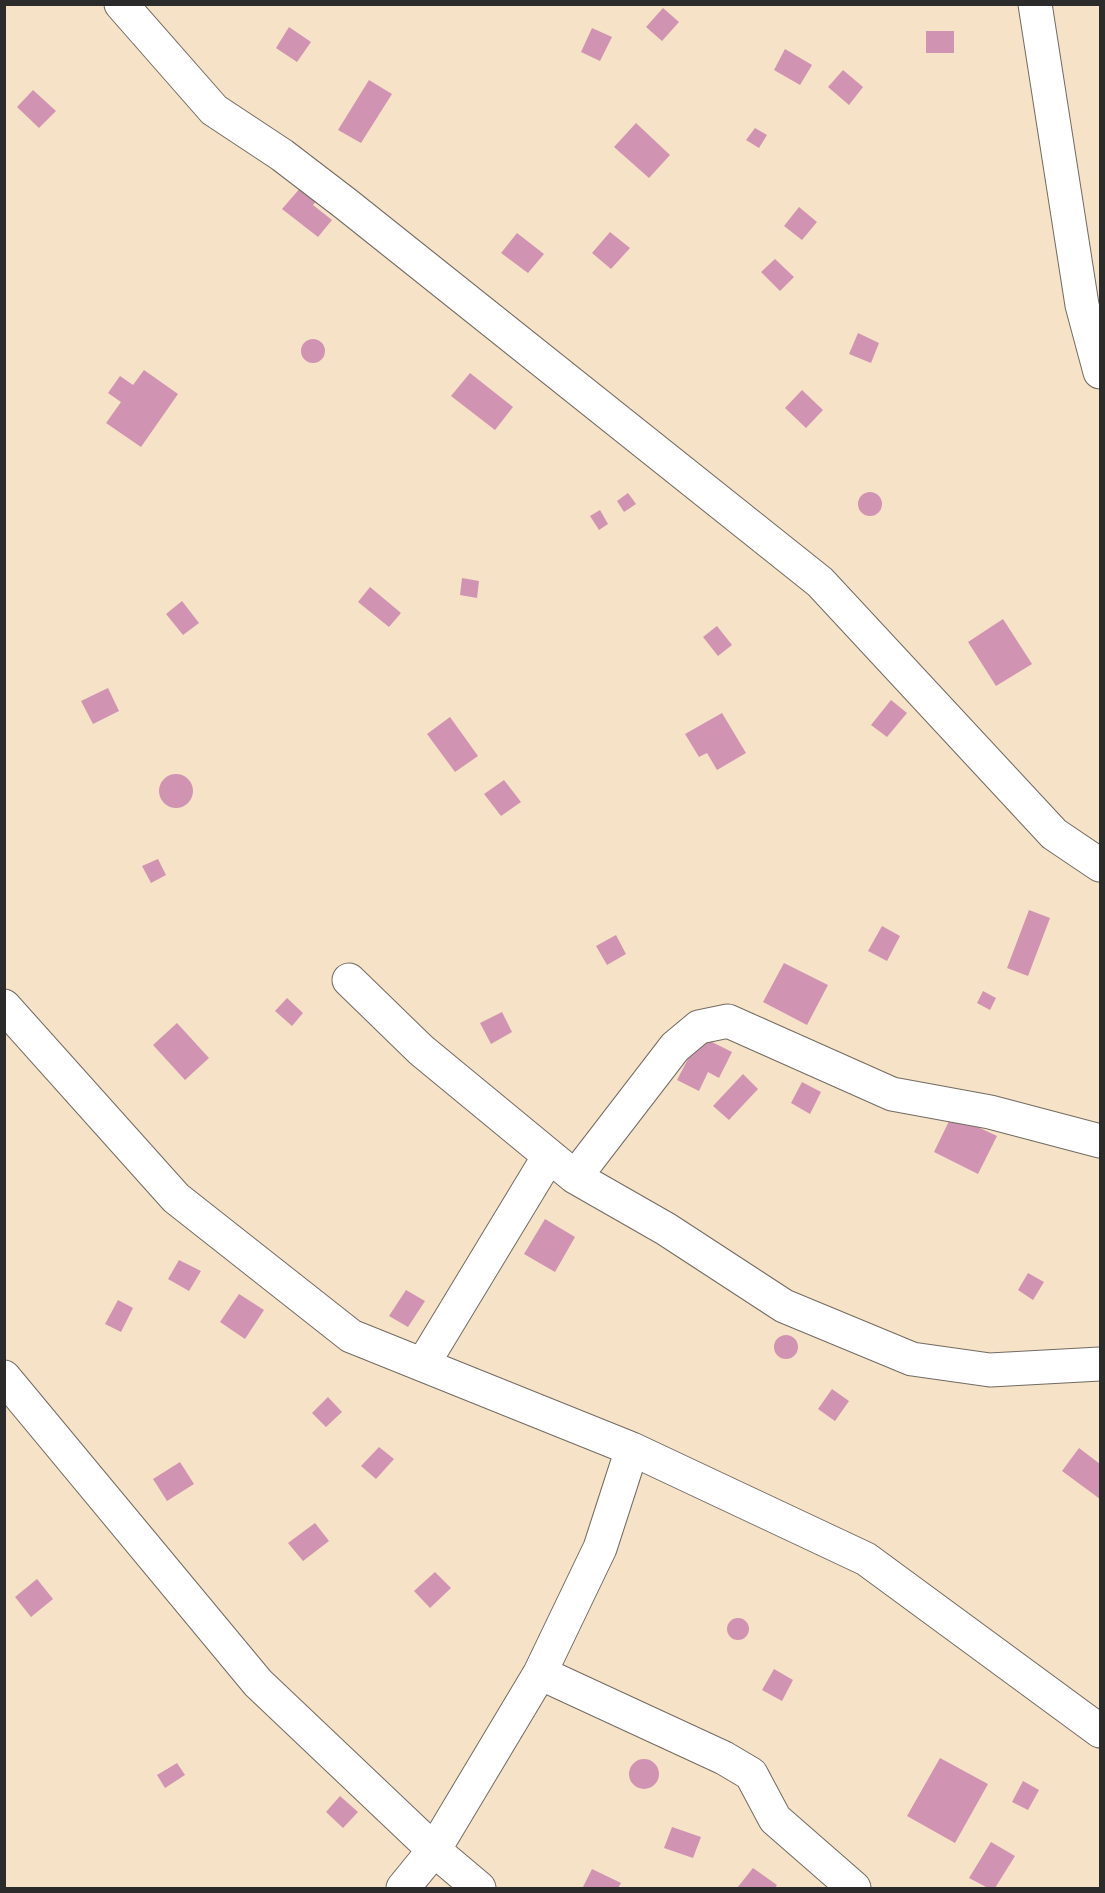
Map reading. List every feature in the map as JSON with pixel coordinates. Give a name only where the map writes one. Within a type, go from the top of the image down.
[{"type":"street","points":[[121,4],[214,110],[282,155],[346,204],[820,582],[1054,834],[1101,865]]},
{"type":"street","points":[[1035,4],[1082,305],[1101,372]]},
{"type":"street","points":[[350,980],[421,1050],[575,1177],[666,1229],[784,1306],[912,1359],[990,1370],[1101,1364]]},
{"type":"street","points":[[4,1006],[176,1198],[351,1336],[632,1449],[866,1559],[1101,1731]]},
{"type":"street","points":[[575,1177],[675,1047],[699,1027],[728,1021],[892,1094],[990,1112],[1101,1141]]},
{"type":"street","points":[[423,1365],[549,1156]]},
{"type":"street","points":[[4,1377],[258,1683],[434,1850],[479,1888]]},
{"type":"street","points":[[404,1888],[434,1850],[540,1673],[600,1548],[632,1449]]},
{"type":"street","points":[[540,1673],[724,1758],[751,1774],[775,1819],[854,1888]]},
{"type":"building","points":[[663,8],[679,22],[662,41],[646,27]]},
{"type":"building","points":[[289,27],[311,42],[297,62],[276,48]]},
{"type":"building","points":[[592,28],[612,37],[600,61],[581,52]]},
{"type":"building","points":[[926,31],[954,31],[954,53],[926,53]]},
{"type":"building","points":[[785,49],[812,65],[800,85],[774,70]]},
{"type":"building","points":[[843,70],[863,87],[849,105],[828,87]]},
{"type":"building","points":[[369,80],[392,94],[361,143],[338,130]]},
{"type":"building","points":[[33,90],[56,111],[39,128],[17,107]]},
{"type":"building","points":[[636,123],[670,155],[649,178],[614,147]]},
{"type":"building","points":[[755,128],[767,135],[759,148],[746,140]]},
{"type":"building","points":[[302,186],[318,199],[313,205],[332,220],[318,237],[282,209]]},
{"type":"building","points":[[799,207],[817,222],[802,240],[784,226]]},
{"type":"building","points":[[610,232],[630,248],[611,269],[592,253]]},
{"type":"building","points":[[517,233],[544,254],[528,273],[501,253]]},
{"type":"building","points":[[775,259],[794,277],[780,291],[761,272]]},
{"type":"building","points":[[858,333],[879,343],[871,363],[849,354]]},
{"type":"building","points":[[313,339],[322,342],[325,351],[322,360],[313,363],[304,360],[301,351],[304,342]]},
{"type":"building","points":[[144,370],[178,394],[141,447],[106,423],[121,402],[108,393],[120,376],[133,385]]},
{"type":"building","points":[[470,373],[513,407],[495,430],[451,396]]},
{"type":"building","points":[[802,390],[823,410],[806,428],[785,408]]},
{"type":"building","points":[[870,492],[879,495],[882,504],[879,513],[870,516],[861,513],[858,504],[861,495]]},
{"type":"building","points":[[628,493],[636,504],[624,512],[617,501]]},
{"type":"building","points":[[600,510],[608,524],[599,530],[590,516]]},
{"type":"building","points":[[462,578],[479,581],[477,598],[460,595]]},
{"type":"building","points":[[370,587],[401,613],[389,627],[358,602]]},
{"type":"building","points":[[182,601],[199,623],[183,635],[166,614]]},
{"type":"building","points":[[1003,619],[1032,664],[996,686],[968,642]]},
{"type":"building","points":[[717,626],[732,645],[718,656],[703,637]]},
{"type":"building","points":[[108,688],[119,711],[93,724],[81,701]]},
{"type":"building","points":[[891,700],[907,713],[887,737],[871,725]]},
{"type":"building","points":[[722,713],[746,753],[717,770],[707,753],[699,757],[685,734]]},
{"type":"building","points":[[450,717],[478,756],[455,772],[427,734]]},
{"type":"building","points":[[176,774],[188,779],[193,791],[188,803],[176,808],[164,803],[159,791],[164,779]]},
{"type":"building","points":[[504,780],[521,802],[501,816],[484,794]]},
{"type":"building","points":[[158,859],[166,875],[151,883],[142,866]]},
{"type":"building","points":[[1029,910],[1050,918],[1028,976],[1007,968]]},
{"type":"building","points":[[882,926],[900,936],[887,961],[868,951]]},
{"type":"building","points":[[616,935],[626,954],[607,965],[596,946]]},
{"type":"building","points":[[784,963],[828,985],[807,1025],[763,1002]]},
{"type":"building","points":[[983,991],[996,998],[990,1010],[977,1003]]},
{"type":"building","points":[[287,998],[303,1013],[292,1026],[275,1011]]},
{"type":"building","points":[[502,1012],[512,1032],[491,1044],[480,1023]]},
{"type":"building","points":[[177,1023],[209,1058],[185,1080],[153,1045]]},
{"type":"building","points":[[700,1036],[732,1052],[719,1078],[708,1072],[699,1091],[677,1080]]},
{"type":"building","points":[[743,1074],[758,1089],[729,1120],[713,1106]]},
{"type":"building","points":[[802,1082],[821,1092],[810,1114],[791,1103]]},
{"type":"building","points":[[952,1115],[997,1136],[978,1174],[934,1152]]},
{"type":"building","points":[[545,1219],[575,1237],[555,1272],[524,1254]]},
{"type":"building","points":[[179,1260],[201,1271],[189,1291],[168,1279]]},
{"type":"building","points":[[1028,1273],[1044,1282],[1033,1300],[1018,1290]]},
{"type":"building","points":[[406,1290],[425,1301],[408,1327],[389,1316]]},
{"type":"building","points":[[239,1294],[264,1310],[245,1339],[220,1322]]},
{"type":"building","points":[[118,1300],[133,1308],[121,1332],[105,1324]]},
{"type":"building","points":[[786,1335],[795,1338],[798,1347],[795,1356],[786,1359],[777,1356],[774,1347],[777,1338]]},
{"type":"building","points":[[832,1389],[849,1401],[835,1421],[818,1409]]},
{"type":"building","points":[[328,1397],[342,1412],[326,1427],[312,1413]]},
{"type":"building","points":[[379,1447],[394,1459],[376,1479],[361,1466]]},
{"type":"building","points":[[1079,1448],[1100,1464],[1100,1499],[1062,1471]]},
{"type":"building","points":[[180,1462],[194,1484],[167,1501],[153,1479]]},
{"type":"building","points":[[315,1523],[329,1541],[303,1561],[288,1543]]},
{"type":"building","points":[[435,1572],[451,1588],[430,1608],[414,1591]]},
{"type":"building","points":[[37,1579],[53,1599],[31,1617],[15,1597]]},
{"type":"building","points":[[738,1618],[746,1621],[749,1629],[746,1637],[738,1640],[730,1637],[727,1629],[730,1621]]},
{"type":"building","points":[[774,1669],[793,1680],[782,1701],[762,1690]]},
{"type":"building","points":[[940,1758],[988,1784],[955,1843],[907,1816]]},
{"type":"building","points":[[644,1759],[650,1760],[658,1768],[658,1780],[650,1788],[644,1789],[638,1788],[630,1780],[629,1774],[630,1768],[638,1760]]},
{"type":"building","points":[[177,1763],[185,1775],[165,1788],[157,1775]]},
{"type":"building","points":[[1023,1781],[1039,1790],[1028,1810],[1012,1802]]},
{"type":"building","points":[[340,1796],[358,1812],[343,1828],[326,1812]]},
{"type":"building","points":[[672,1827],[701,1837],[693,1858],[664,1848]]},
{"type":"building","points":[[991,1842],[1015,1856],[995,1888],[988,1888],[969,1878]]},
{"type":"building","points":[[753,1868],[777,1885],[775,1888],[737,1888]]},
{"type":"building","points":[[592,1869],[621,1883],[618,1888],[583,1887]]}]
